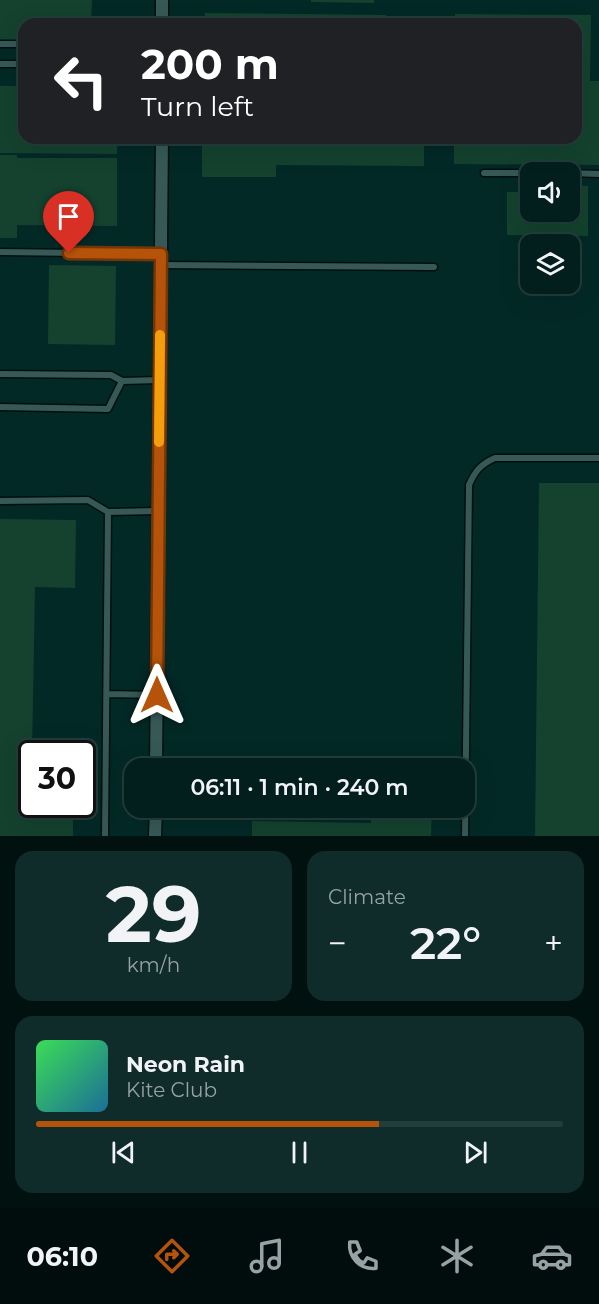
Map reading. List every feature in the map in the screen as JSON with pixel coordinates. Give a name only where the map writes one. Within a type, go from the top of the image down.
[{"type":"street","points":[[162,0],[162,18]]},
{"type":"street","points":[[156,758],[162,144]]},
{"type":"street","points":[[155,836],[156,818]]},
{"type":"lane","points":[[0,44],[18,44]]},
{"type":"lane","points":[[0,64],[18,64]]},
{"type":"lane","points":[[484,173],[520,173]]},
{"type":"lane","points":[[580,173],[599,174]]},
{"type":"lane","points":[[0,252],[434,267]]},
{"type":"lane","points":[[0,374],[111,375],[122,381],[160,380]]},
{"type":"lane","points":[[0,407],[108,409],[122,381]]},
{"type":"lane","points":[[465,836],[469,485],[474,472],[483,462],[495,458],[599,458]]},
{"type":"lane","points":[[0,501],[88,500],[108,512],[158,511]]},
{"type":"lane","points":[[105,836],[108,512]]},
{"type":"lane","points":[[107,694],[157,695]]},
{"type":"building","points":[[0,0],[92,0],[91,18],[18,18],[18,40],[0,40]]},
{"type":"building","points":[[311,0],[374,0],[374,3],[311,2]]},
{"type":"building","points":[[205,13],[386,15],[386,18],[205,18]]},
{"type":"building","points":[[455,14],[591,15],[590,81],[599,81],[599,165],[580,165],[580,162],[454,164],[454,144],[582,144],[582,18],[455,18]]},
{"type":"building","points":[[0,86],[18,86],[18,144],[117,144],[117,154],[0,153]]},
{"type":"building","points":[[202,144],[424,144],[424,166],[276,165],[276,177],[202,177]]},
{"type":"building","points":[[0,155],[17,155],[17,158],[117,158],[117,226],[17,225],[17,238],[0,238]]},
{"type":"building","points":[[580,186],[588,186],[588,236],[580,236],[580,234],[507,235],[507,192],[520,192],[520,222],[580,222]]},
{"type":"building","points":[[49,265],[116,266],[115,345],[48,344]]},
{"type":"building","points":[[539,483],[599,483],[599,836],[535,836]]},
{"type":"building","points":[[0,519],[76,520],[75,588],[35,587],[32,740],[18,740],[18,818],[73,818],[73,836],[0,836]]},
{"type":"building","points":[[371,818],[432,818],[431,836],[252,836],[252,821],[371,823]]},
{"type":"slow traffic","points":[[159,442],[160,335]]},
{"type":"route","points":[[69,253],[161,254],[157,695]]}]
